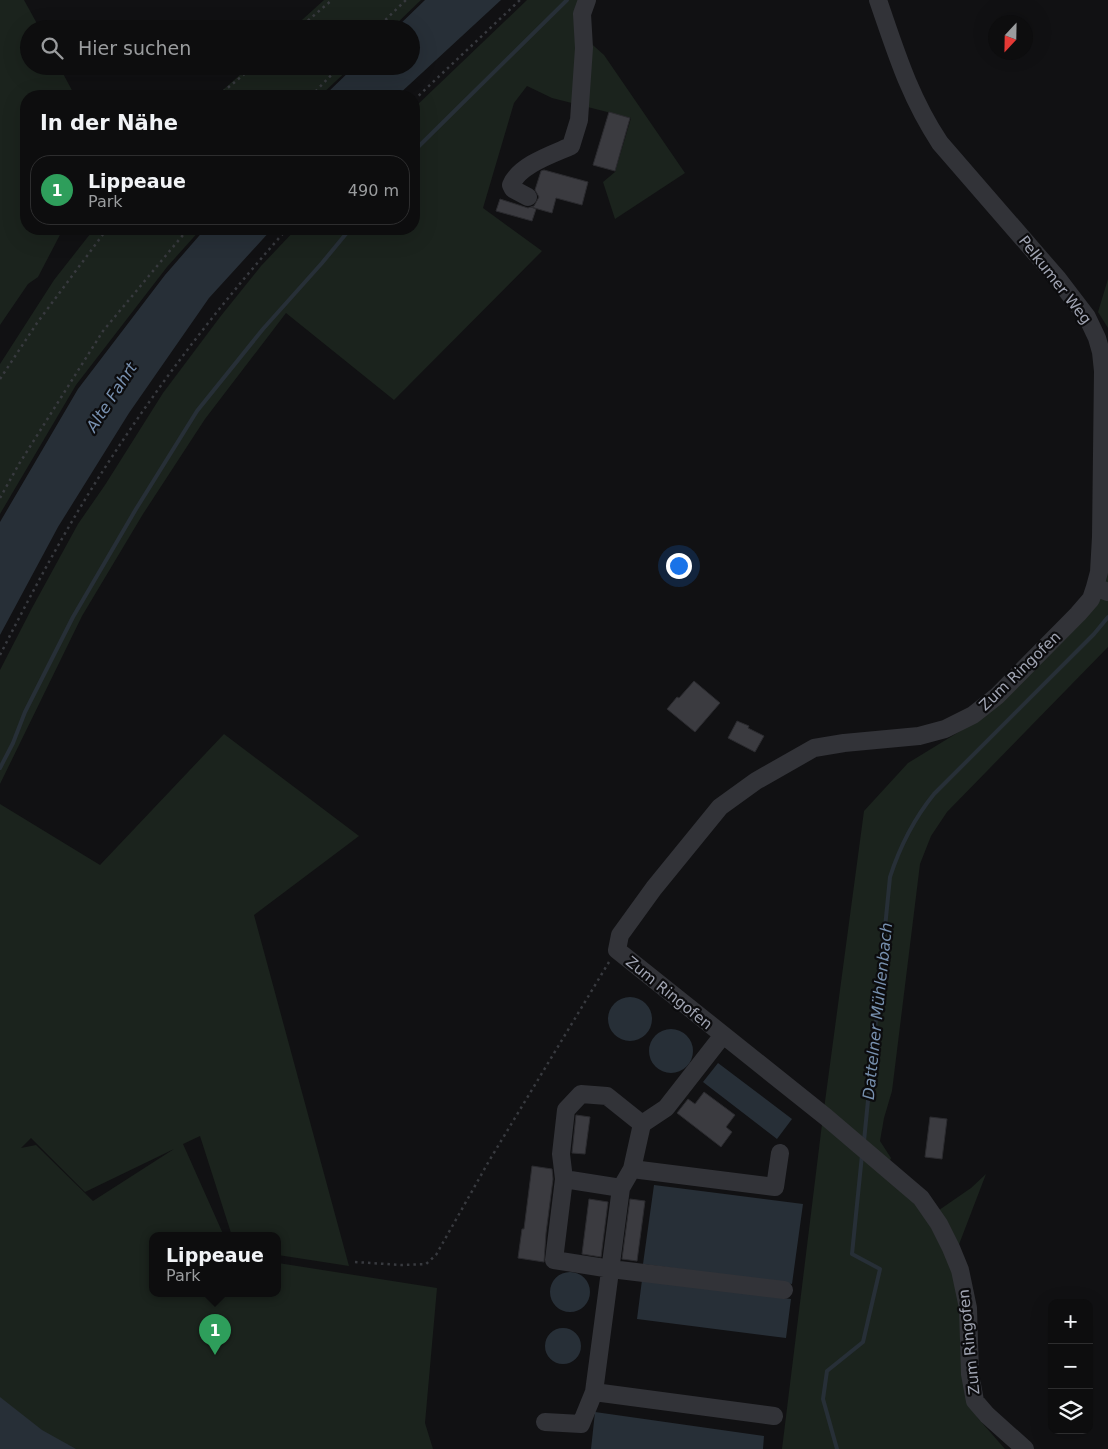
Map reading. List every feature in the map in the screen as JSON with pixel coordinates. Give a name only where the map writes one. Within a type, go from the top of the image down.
[{"type":"street","points":[[528,197],[513,189],[511,185],[513,179],[521,171],[539,160],[571,146],[579,120],[584,48],[582,14],[587,0]]},
{"type":"street","name":"Pelkumer Weg","points":[[878,0],[907,84],[926,122],[940,143],[1058,279],[1087,317],[1097,338],[1102,352],[1102,537],[1099,572],[1102,590]]},
{"type":"street","name":"Zum Ringofen","points":[[1025,1449],[987,1415],[975,1401],[970,1374],[968,1308],[960,1270],[952,1248],[939,1224],[921,1198],[826,1117],[617,950],[620,934],[720,807],[756,780],[814,748],[844,743],[919,736],[945,729],[974,715],[997,696],[1102,590]]},
{"type":"street","points":[[545,1422],[581,1424],[594,1392],[621,1188],[632,1169],[642,1124],[666,1108],[723,1035]]},
{"type":"street","points":[[642,1124],[607,1096],[581,1094],[566,1110],[561,1154],[564,1180],[554,1260],[611,1269],[784,1290]]},
{"type":"street","points":[[632,1169],[775,1187],[780,1153]]},
{"type":"street","points":[[564,1180],[621,1188]]},
{"type":"street","points":[[594,1392],[774,1416]]},
{"type":"path","points":[[309,20],[332,0]]},
{"type":"path","points":[[385,20],[406,0]]},
{"type":"path","points":[[420,94],[520,0]]},
{"type":"path","points":[[225,90],[243,75]]},
{"type":"path","points":[[317,90],[331,75]]},
{"type":"path","points":[[0,379],[36,324],[102,235]]},
{"type":"path","points":[[0,498],[19,464],[103,330],[183,235]]},
{"type":"path","points":[[0,655],[41,577],[90,492],[142,412],[199,334],[282,235]]},
{"type":"path","points":[[355,1262],[401,1265],[426,1264],[436,1255],[489,1161],[617,950]]},
{"type":"shaded area","points":[[0,0],[24,0],[35,20],[20,20],[20,75],[64,75],[72,90],[20,90],[20,235],[60,235],[38,277],[28,284],[0,325]]},
{"type":"shaded area","points":[[324,0],[421,0],[400,20],[302,20]]},
{"type":"shaded area","points":[[527,0],[587,0],[585,38],[604,55],[685,173],[615,219],[603,182],[615,172],[631,118],[552,98],[527,86],[514,103],[483,208],[542,251],[394,400],[286,313],[205,419],[143,514],[82,616],[0,784],[0,670],[78,524],[163,393],[261,266],[290,235],[420,235],[420,102]]},
{"type":"shaded area","points":[[240,75],[342,75],[326,90],[223,90]]},
{"type":"shaded area","points":[[89,235],[196,235],[167,267],[76,385],[0,514],[0,364],[54,280]]},
{"type":"shaded area","points":[[1108,279],[1108,328],[1098,312]]},
{"type":"shaded area","points":[[1108,470],[1108,647],[947,812],[931,836],[920,864],[892,1091],[880,1141],[891,1158],[885,1173],[929,1217],[971,1188],[986,1174],[958,1247],[957,1272],[977,1417],[1005,1449],[782,1449],[822,1124],[864,811],[908,763],[962,730],[1096,600]]},
{"type":"shaded area","points":[[224,734],[359,836],[254,915],[349,1266],[281,1255],[281,1232],[231,1232],[200,1136],[183,1144],[222,1232],[149,1232],[149,1297],[281,1297],[281,1263],[437,1288],[425,1423],[433,1449],[0,1449],[0,804],[100,865]],"holes":[[[31,1138],[85,1192],[174,1149],[93,1201],[36,1145],[21,1148]]]},
{"type":"water","points":[[425,0],[501,0],[420,75],[420,20],[404,20]]},
{"type":"water","points":[[346,75],[420,75],[404,90],[330,90]]},
{"type":"water","name":"Alte Fahrt","points":[[200,235],[267,235],[209,298],[129,413],[58,527],[0,635],[0,522],[78,389],[165,275]]},
{"type":"water","points":[[634,997],[646,1003],[651,1010],[651,1028],[646,1035],[639,1040],[626,1041],[618,1038],[611,1031],[608,1015],[611,1007],[618,1000]]},
{"type":"water","points":[[667,1029],[675,1029],[687,1035],[693,1051],[687,1067],[675,1073],[667,1073],[655,1067],[649,1055],[649,1047],[655,1035]]},
{"type":"water","points":[[718,1063],[792,1119],[777,1139],[703,1082]]},
{"type":"water","points":[[654,1185],[803,1204],[792,1284],[643,1264]]},
{"type":"water","points":[[570,1272],[584,1278],[590,1292],[584,1306],[570,1312],[556,1306],[550,1292],[556,1278]]},
{"type":"water","points":[[642,1280],[791,1299],[786,1338],[637,1319]]},
{"type":"water","points":[[563,1328],[575,1334],[581,1346],[575,1358],[563,1364],[551,1358],[545,1346],[551,1334]]},
{"type":"water","points":[[0,1397],[42,1430],[76,1449],[0,1449]]},
{"type":"water","points":[[595,1412],[764,1436],[763,1449],[591,1449]]},
{"type":"building","points":[[609,112],[630,118],[615,171],[593,165]]},
{"type":"building","points":[[544,170],[588,182],[582,205],[556,198],[552,213],[531,207],[534,206],[539,197],[535,190],[541,171]]},
{"type":"building","points":[[500,199],[528,208],[536,209],[532,221],[496,211]]},
{"type":"building","points":[[694,681],[720,703],[695,732],[667,709]]},
{"type":"building","points":[[737,721],[764,736],[755,752],[728,738]]},
{"type":"building","points":[[704,1092],[735,1115],[726,1127],[732,1132],[721,1147],[677,1113],[688,1099],[695,1104]]},
{"type":"building","points":[[576,1115],[590,1117],[585,1154],[572,1153]]},
{"type":"building","points":[[930,1117],[947,1119],[942,1159],[925,1157]]},
{"type":"building","points":[[532,1166],[552,1169],[553,1179],[544,1262],[518,1258],[522,1229],[524,1229]]},
{"type":"building","points":[[589,1199],[608,1202],[601,1257],[582,1254]]},
{"type":"building","points":[[630,1199],[645,1201],[637,1261],[622,1259]]},
{"type":"waterway","points":[[420,145],[567,0]]},
{"type":"waterway","points":[[0,768],[13,743],[25,712],[73,617],[136,509],[197,411],[263,329],[345,235]]},
{"type":"waterway","name":"Dattelner Mühlenbach","points":[[864,1141],[890,877],[903,844],[913,824],[934,794],[1094,634],[1108,617]]},
{"type":"waterway","name":"Dattelner Mühlenbach","points":[[837,1449],[823,1399],[827,1371],[863,1342],[880,1269],[852,1254],[862,1155]]},
{"type":"place","name":"Lippeaue","points":[[215,1355]]}]
